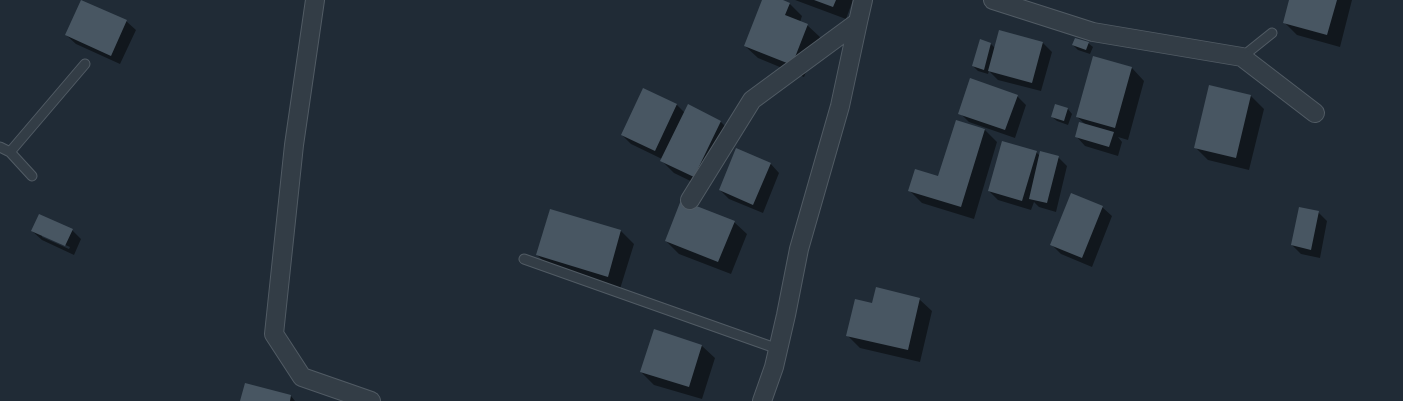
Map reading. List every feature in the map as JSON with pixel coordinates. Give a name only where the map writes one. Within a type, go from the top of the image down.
[{"type":"street","points":[[314,0],[294,145],[274,334],[302,377],[371,401]]},
{"type":"street","points":[[762,401],[774,367],[799,250],[840,106],[863,0]]},
{"type":"street","points":[[993,0],[1092,32],[1242,57],[1315,114]]},
{"type":"street","points":[[690,200],[752,100],[858,22]]},
{"type":"lane","points":[[1242,57],[1272,33]]},
{"type":"lane","points":[[10,152],[85,64]]},
{"type":"lane","points":[[0,147],[10,152],[32,176]]},
{"type":"lane","points":[[524,259],[778,349]]},
{"type":"building","points":[[81,0],[127,20],[111,56],[65,35]]},
{"type":"building","points":[[762,0],[783,0],[790,3],[785,15],[808,24],[792,65],[744,46]]},
{"type":"building","points":[[814,0],[836,0],[833,7]]},
{"type":"building","points":[[1289,0],[1337,0],[1327,35],[1283,23]]},
{"type":"building","points":[[999,30],[1043,42],[1032,83],[988,71]]},
{"type":"building","points":[[1075,38],[1089,42],[1086,50],[1072,45]]},
{"type":"building","points":[[980,39],[991,43],[984,70],[972,66]]},
{"type":"building","points":[[1093,56],[1132,67],[1115,128],[1076,117]]},
{"type":"building","points":[[970,78],[1018,95],[1005,130],[958,114]]},
{"type":"building","points":[[1209,85],[1251,95],[1236,158],[1194,148]]},
{"type":"building","points":[[643,88],[677,104],[655,151],[621,135]]},
{"type":"building","points":[[688,104],[721,121],[694,177],[660,161]]},
{"type":"building","points":[[1055,104],[1068,108],[1064,121],[1051,117]]},
{"type":"building","points":[[956,120],[985,129],[961,207],[908,191],[915,169],[938,176]]},
{"type":"building","points":[[1079,122],[1114,132],[1109,147],[1075,137]]},
{"type":"building","points":[[1002,141],[1037,151],[1022,201],[988,191]]},
{"type":"building","points":[[736,148],[771,163],[753,205],[719,190]]},
{"type":"building","points":[[1040,151],[1059,156],[1047,203],[1029,199]]},
{"type":"building","points":[[1071,193],[1103,206],[1082,258],[1050,245]]},
{"type":"building","points":[[681,200],[735,221],[718,262],[665,241]]},
{"type":"building","points":[[1299,207],[1319,211],[1311,250],[1291,245]]},
{"type":"building","points":[[550,209],[621,230],[608,277],[536,255]]},
{"type":"building","points":[[39,214],[73,229],[65,246],[31,231]]},
{"type":"building","points":[[876,287],[920,298],[908,350],[846,336],[855,299],[872,303]]},
{"type":"building","points":[[654,329],[702,345],[689,387],[640,372]]},
{"type":"building","points":[[245,383],[291,395],[290,401],[240,401]]}]
